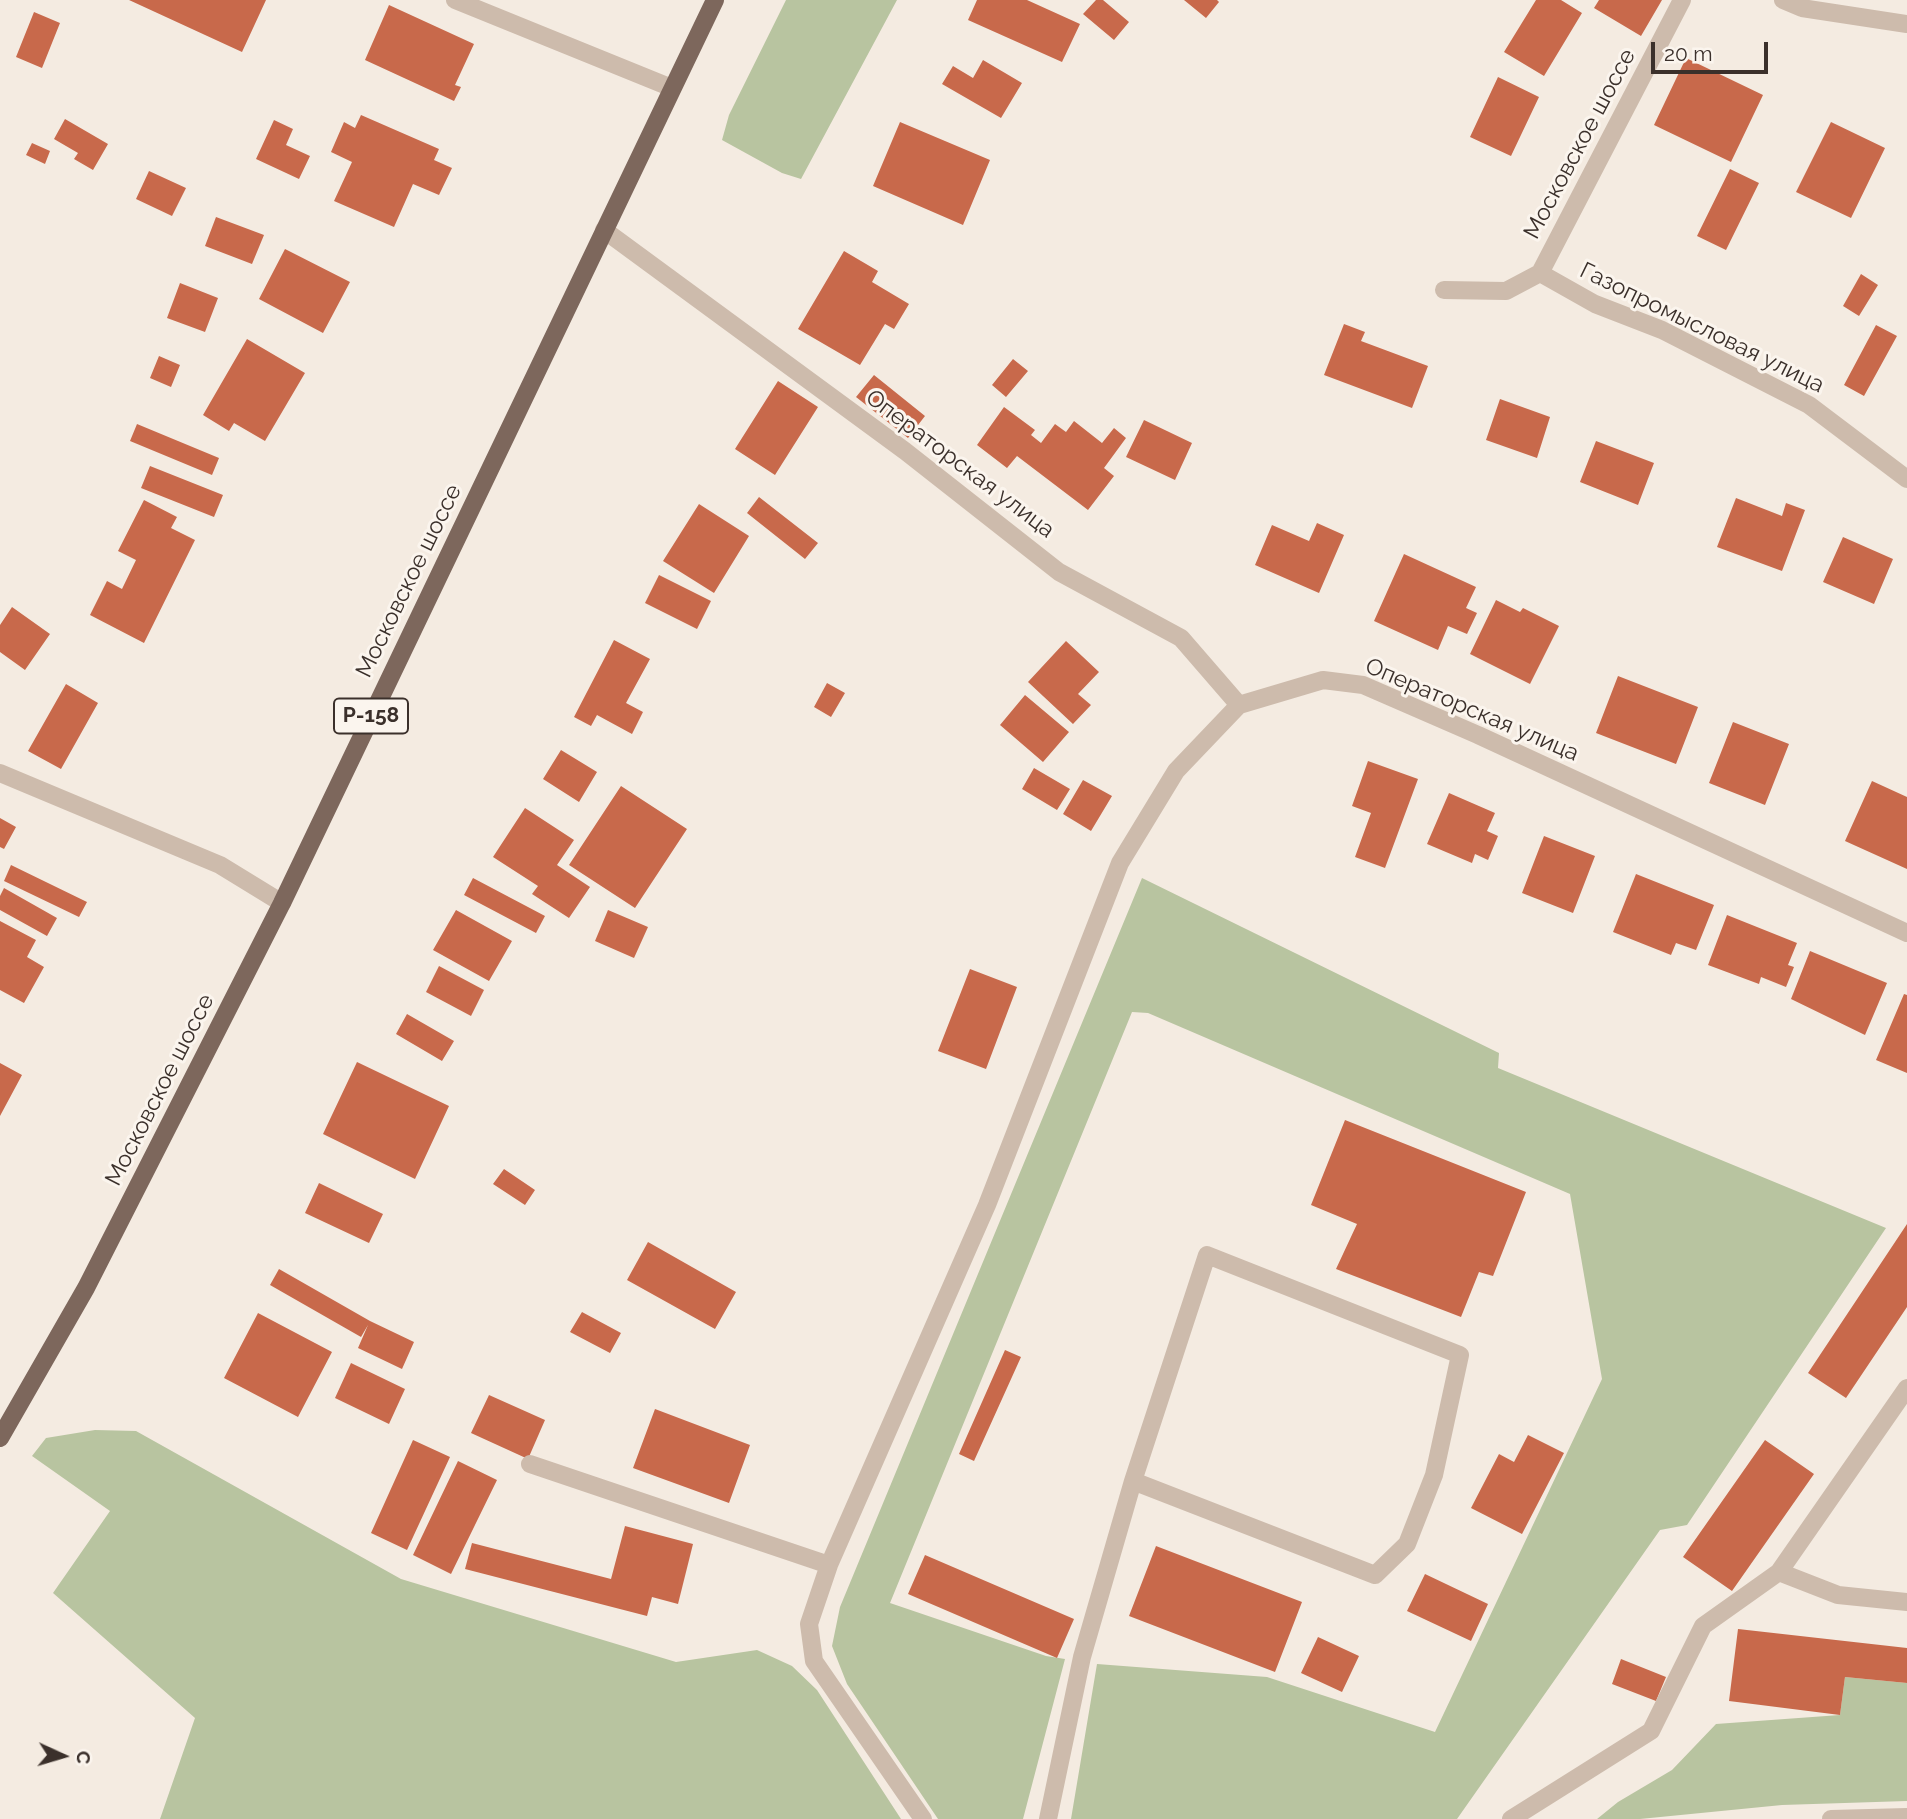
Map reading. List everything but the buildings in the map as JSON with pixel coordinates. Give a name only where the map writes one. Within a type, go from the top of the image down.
[{"type":"main road","name":"Московское шоссе","points":[[3,1429],[86,1288],[282,903],[715,0]]},
{"type":"street","points":[[455,0],[673,88]]},
{"type":"street","name":"Московское шоссе","points":[[1540,273],[1682,0]]},
{"type":"street","points":[[1783,0],[1802,8],[1907,24]]},
{"type":"street","name":"Операторская улица","points":[[604,230],[905,451],[1059,572],[1181,638],[1239,705],[1323,680],[1363,685],[1478,735],[1907,933]]},
{"type":"street","points":[[1444,290],[1506,291],[1540,273]]},
{"type":"street","name":"Газопромысловая улица","points":[[1540,273],[1595,304],[1662,330],[1809,405],[1907,479]]},
{"type":"street","points":[[923,1819],[814,1661],[809,1624],[830,1565],[987,1205],[1120,863],[1176,771],[1239,705]]},
{"type":"street","points":[[0,773],[219,865],[282,903]]},
{"type":"street","points":[[1048,1819],[1082,1657],[1133,1481],[1207,1255],[1460,1355],[1434,1475],[1407,1544],[1376,1575],[1133,1481]]},
{"type":"street","points":[[1511,1819],[1651,1731],[1703,1626],[1779,1573],[1907,1388]]},
{"type":"street","points":[[530,1464],[830,1565]]},
{"type":"street","points":[[1779,1573],[1838,1595],[1907,1602]]},
{"type":"street","points":[[1831,1819],[1907,1817]]},
{"type":"green space","points":[[786,0],[897,0],[801,179],[782,173],[722,140],[729,115]]},
{"type":"green space","points":[[1142,878],[1499,1053],[1498,1068],[1886,1228],[1687,1525],[1660,1530],[1457,1819],[1071,1819],[1097,1664],[1267,1677],[1435,1732],[1602,1379],[1570,1194],[1148,1013],[1132,1012],[890,1603],[1046,1656],[1065,1659],[1023,1819],[938,1819],[847,1684],[832,1646],[840,1607]]},
{"type":"green space","points":[[95,1430],[136,1431],[401,1579],[676,1662],[757,1650],[792,1666],[817,1690],[901,1819],[160,1819],[195,1718],[53,1593],[110,1511],[32,1456],[46,1438]]},
{"type":"green space","points":[[1845,1677],[1907,1683],[1907,1801],[1782,1805],[1640,1819],[1597,1819],[1618,1802],[1672,1770],[1716,1724],[1840,1715]]}]
